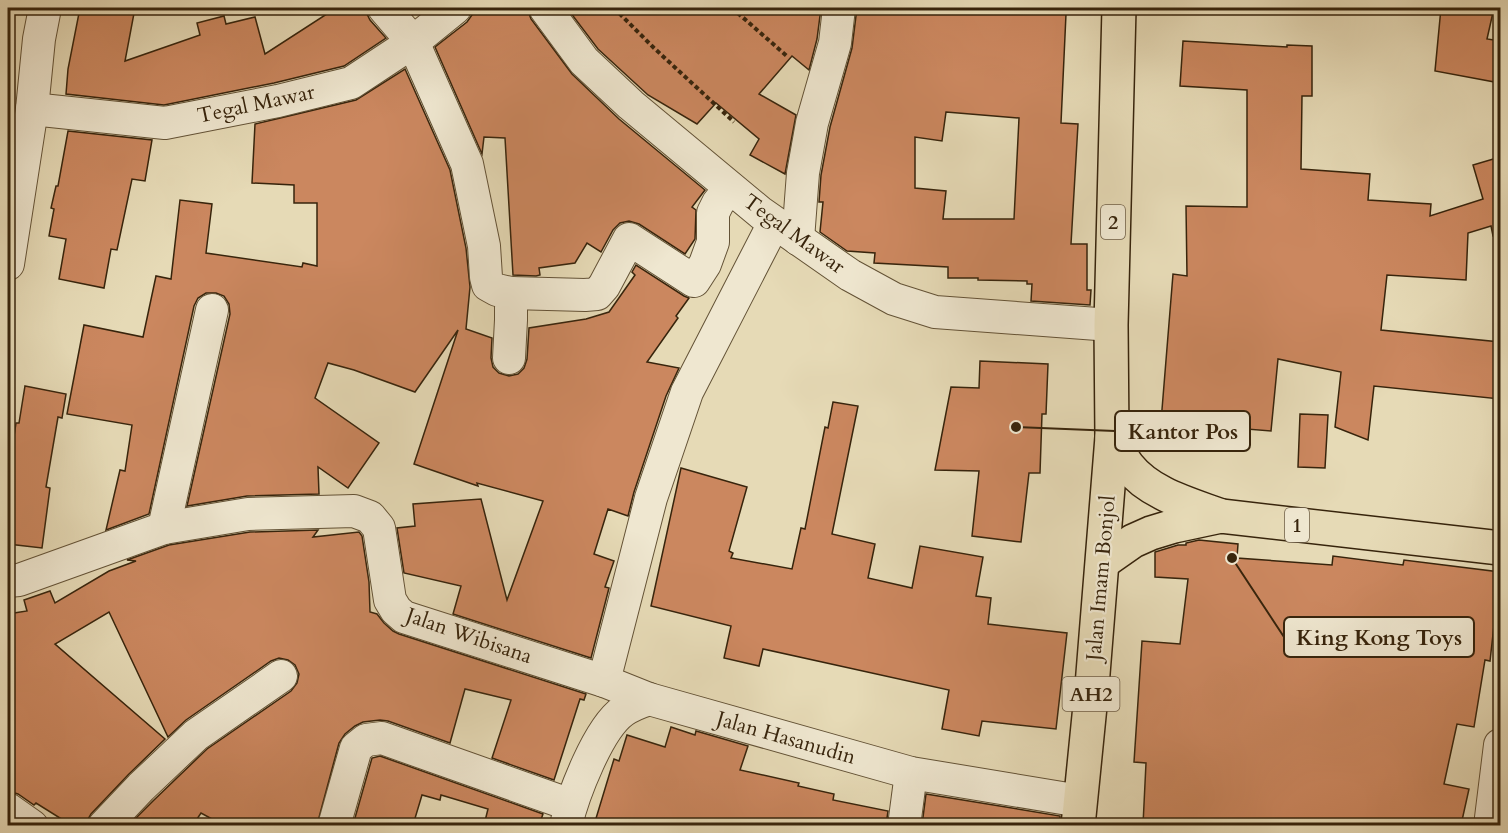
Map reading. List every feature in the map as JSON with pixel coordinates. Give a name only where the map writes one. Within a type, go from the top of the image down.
[{"type":"highway","name":"2","points":[[1112,437],[1111,325],[1119,8]]},
{"type":"highway","points":[[1112,437],[1136,476],[1166,495],[1221,516]]},
{"type":"highway","name":"Jalan Imam Bonjol","points":[[1079,813],[1103,562],[1112,437]]},
{"type":"highway","name":"1","points":[[1103,562],[1133,541],[1151,532],[1221,516],[1500,548]]},
{"type":"street","points":[[8,264],[45,8]]},
{"type":"street","points":[[384,8],[413,42],[467,164],[484,246],[486,277],[488,285],[497,290],[511,293],[597,294],[609,278],[629,239],[694,281],[705,264],[713,242],[713,213],[730,188]]},
{"type":"street","name":"Tegal Mawar","points":[[32,109],[165,123],[278,101],[351,83],[413,42],[455,8]]},
{"type":"street","name":"Tegal Mawar","points":[[545,8],[584,62],[631,105],[730,188],[786,231],[850,275],[894,299],[935,312],[1111,325]]},
{"type":"street","points":[[604,681],[651,498],[687,392],[786,231],[803,172],[812,123],[835,43],[839,8]]},
{"type":"street","points":[[509,358],[511,293]]},
{"type":"street","points":[[164,528],[212,310]]},
{"type":"street","name":"Jalan Wibisana","points":[[8,581],[19,580],[164,528],[248,514],[354,512],[369,517],[379,528],[390,600],[396,610],[405,617],[604,681],[649,699]]},
{"type":"street","points":[[104,825],[196,735],[281,676]]},
{"type":"street","points":[[334,825],[356,748],[366,740],[382,738],[568,815],[592,754],[610,725],[622,712],[636,703],[649,699]]},
{"type":"street","name":"Jalan Hasanudin","points":[[649,699],[911,773],[1079,813]]},
{"type":"street","points":[[1490,825],[1500,745]]},
{"type":"street","points":[[904,825],[911,773]]},
{"type":"street","points":[[8,809],[32,825]]},
{"type":"path","points":[[614,8],[734,122]]},
{"type":"path","points":[[732,8],[788,57]]},
{"type":"building","points":[[80,8],[135,8],[125,61],[200,35],[197,23],[224,16],[226,24],[255,17],[265,54],[336,8],[367,8],[366,12],[370,20],[386,38],[344,66],[164,105],[66,94],[68,69]]},
{"type":"building","points":[[473,8],[527,8],[531,19],[572,74],[619,119],[705,190],[692,207],[696,210],[695,239],[685,254],[639,224],[629,221],[620,223],[613,230],[601,252],[587,243],[575,263],[539,268],[540,275],[536,276],[513,275],[505,138],[484,137],[482,154],[435,47],[467,22],[472,15]]},
{"type":"building","points":[[567,8],[821,8],[817,39],[809,70],[792,56],[759,94],[796,115],[785,174],[750,155],[759,139],[716,103],[697,124],[648,95],[598,49]]},
{"type":"building","points":[[857,8],[984,8],[983,10],[1066,14],[1061,123],[1078,124],[1071,244],[1087,244],[1087,290],[1091,290],[1090,305],[1031,301],[1032,284],[1027,284],[1027,281],[948,278],[948,267],[874,263],[875,253],[847,251],[820,232],[823,202],[819,202],[821,175],[830,127],[852,48]],"holes":[[[946,112],[1019,118],[1014,219],[943,219],[946,191],[915,188],[915,137],[942,141]]]},
{"type":"building","points":[[1441,8],[1494,8],[1487,39],[1500,41],[1500,83],[1435,71]]},
{"type":"building","points":[[1183,41],[1287,47],[1287,45],[1312,46],[1312,96],[1302,96],[1301,169],[1370,174],[1368,200],[1431,204],[1430,216],[1483,199],[1473,165],[1500,157],[1500,235],[1493,236],[1491,226],[1468,233],[1466,280],[1387,275],[1381,330],[1500,342],[1500,399],[1374,386],[1368,440],[1335,427],[1341,372],[1278,359],[1271,431],[1222,427],[1221,440],[1160,434],[1173,274],[1187,276],[1186,206],[1247,207],[1247,90],[1180,86]]},
{"type":"building","points":[[405,69],[450,170],[466,248],[470,287],[466,329],[492,338],[491,358],[493,367],[499,373],[509,376],[518,374],[524,368],[527,359],[529,328],[586,319],[609,312],[635,275],[632,272],[636,265],[689,298],[647,362],[679,368],[666,396],[628,516],[608,509],[594,554],[614,561],[605,587],[609,588],[591,658],[453,614],[461,586],[404,573],[397,528],[415,526],[413,504],[481,499],[507,600],[543,501],[477,483],[478,486],[414,464],[458,330],[415,392],[328,363],[315,398],[379,443],[348,488],[318,467],[319,494],[247,496],[187,506],[230,314],[229,304],[224,296],[216,293],[206,293],[198,298],[194,306],[149,514],[106,530],[120,470],[125,471],[132,425],[67,414],[84,325],[143,337],[156,276],[171,279],[180,200],[212,204],[206,253],[302,267],[303,263],[317,266],[317,203],[294,203],[294,185],[252,183],[255,124],[356,100]]},
{"type":"building","points":[[68,131],[152,140],[145,181],[132,179],[117,250],[111,249],[104,288],[59,279],[66,239],[49,236],[54,209],[51,208],[56,186],[58,186]]},
{"type":"building","points":[[980,361],[1048,364],[1046,414],[1042,414],[1040,473],[1029,473],[1021,542],[972,536],[979,471],[935,470],[951,387],[979,388]]},
{"type":"building","points":[[25,386],[66,394],[62,418],[58,417],[46,487],[50,488],[42,548],[8,544],[8,477],[16,423],[19,423]]},
{"type":"building","points":[[833,402],[858,406],[832,534],[875,544],[868,578],[912,588],[920,546],[983,557],[976,596],[991,598],[988,624],[1067,633],[1056,729],[982,721],[979,736],[942,729],[949,690],[763,649],[759,666],[724,658],[731,626],[651,606],[681,468],[747,487],[729,551],[733,553],[731,558],[792,569],[801,528],[805,529],[825,427],[828,428]]},
{"type":"building","points":[[1300,414],[1328,415],[1325,468],[1298,467]]},
{"type":"building","points":[[318,530],[313,537],[359,532],[362,536],[369,582],[370,612],[377,614],[393,631],[586,694],[584,700],[580,699],[554,780],[492,758],[511,700],[465,689],[450,743],[380,720],[363,722],[345,734],[339,743],[317,825],[223,825],[201,813],[193,825],[129,825],[207,749],[291,691],[297,683],[299,674],[295,665],[288,660],[279,658],[271,661],[186,720],[168,737],[109,612],[55,644],[165,739],[91,814],[87,825],[71,825],[36,803],[34,805],[18,794],[8,791],[8,614],[27,611],[24,600],[50,591],[55,603],[109,571],[136,561],[127,560],[169,545],[250,532]]},
{"type":"building","points":[[1199,540],[1238,544],[1237,558],[1332,565],[1333,556],[1403,565],[1404,560],[1500,572],[1490,661],[1485,660],[1474,727],[1457,724],[1444,784],[1469,789],[1461,825],[1143,825],[1146,763],[1134,762],[1142,641],[1180,644],[1188,579],[1155,577],[1155,552]]},
{"type":"building","points":[[671,727],[695,735],[696,731],[748,746],[740,770],[799,783],[798,786],[834,794],[833,800],[888,811],[886,825],[594,825],[614,759],[619,761],[627,735],[665,747]]},
{"type":"building","points":[[380,756],[543,814],[539,825],[484,825],[488,809],[441,795],[440,800],[422,795],[413,825],[353,825],[372,758]]},
{"type":"building","points":[[926,794],[1060,816],[1059,825],[922,825]]},
{"type":"place","name":"Kantor Pos","points":[[1016,427]]},
{"type":"place","name":"King Kong Toys","points":[[1232,558]]}]
